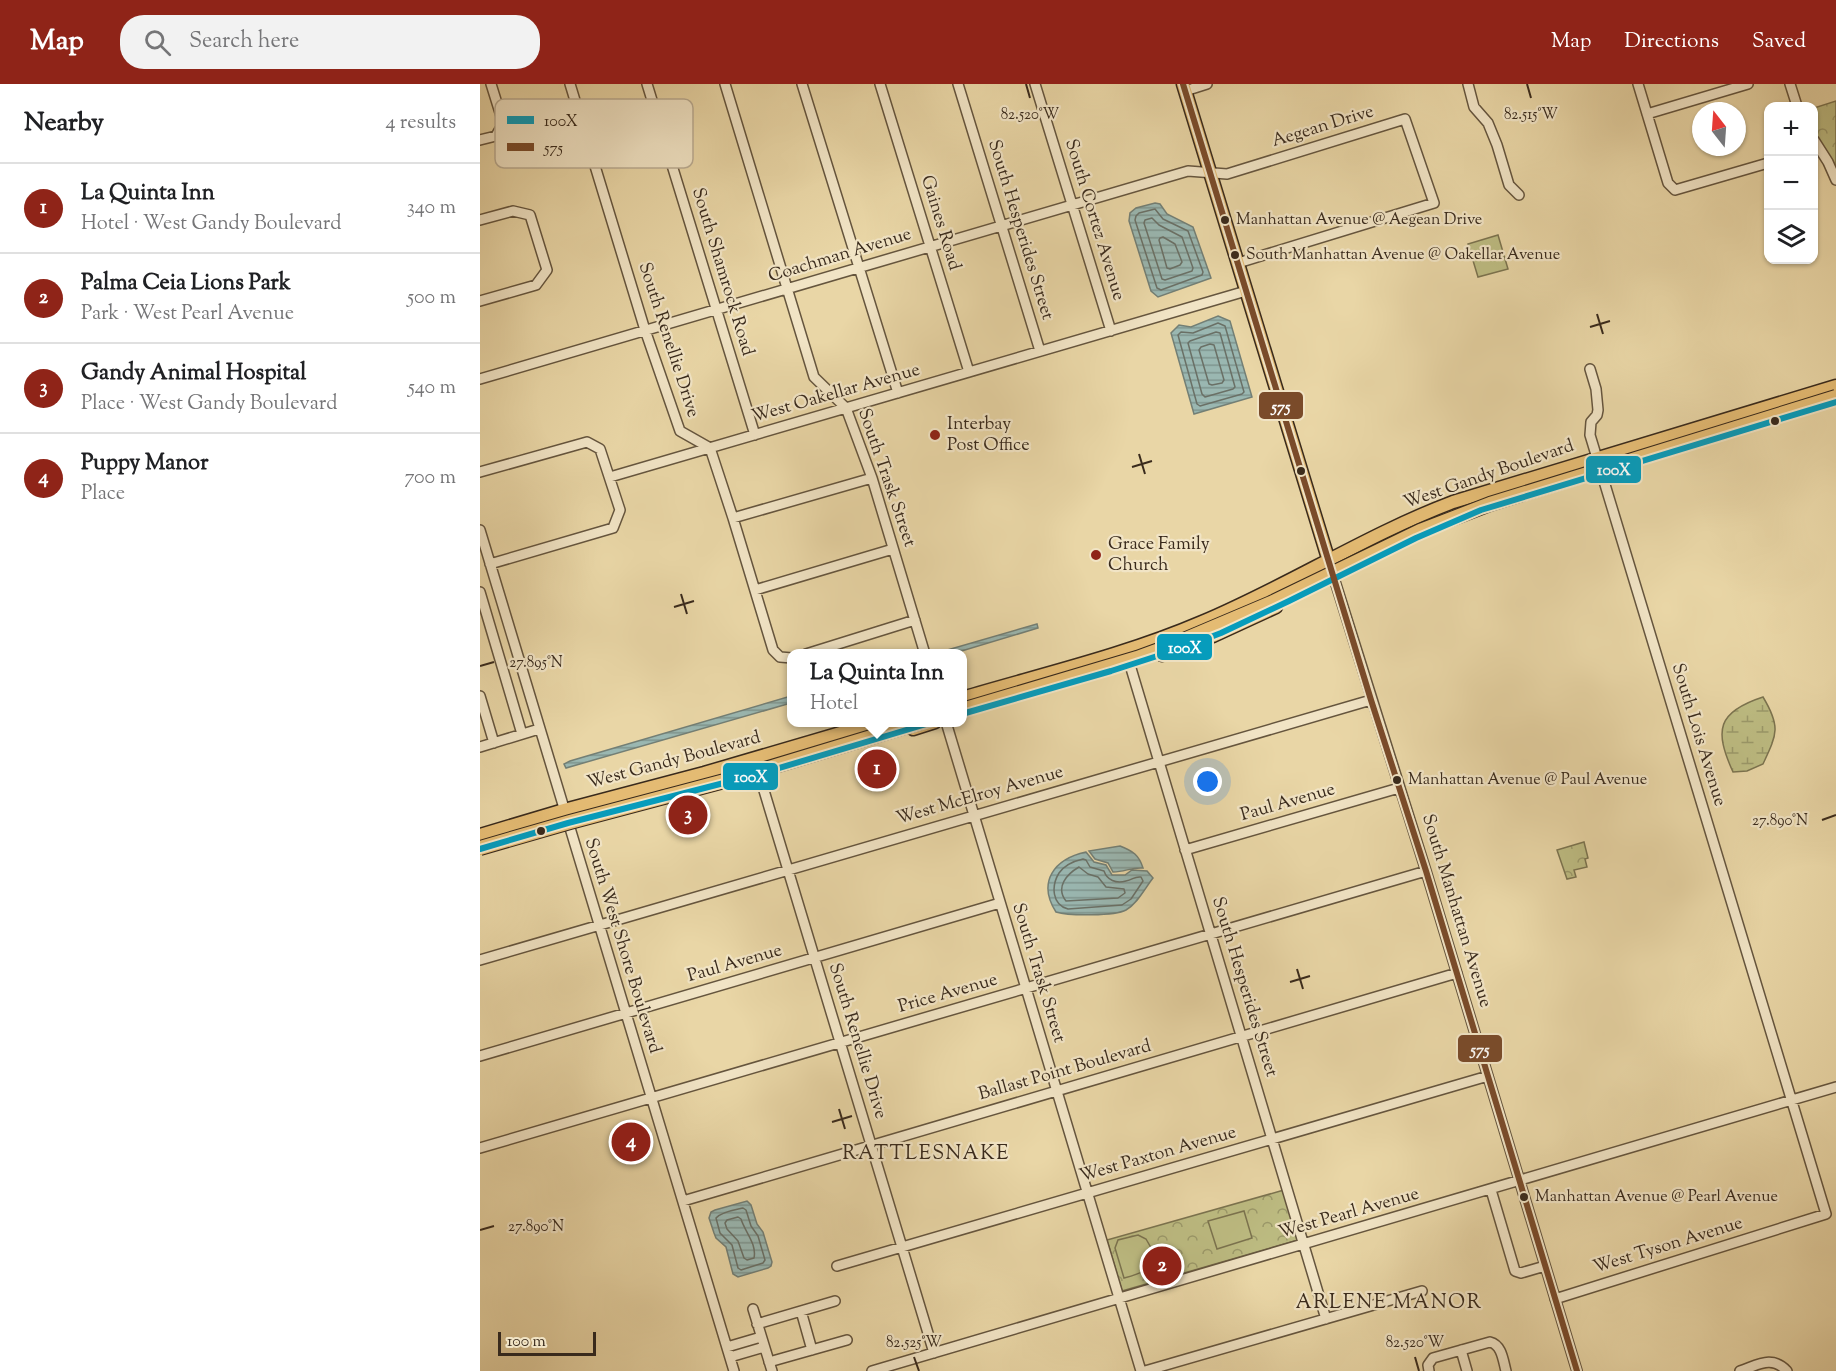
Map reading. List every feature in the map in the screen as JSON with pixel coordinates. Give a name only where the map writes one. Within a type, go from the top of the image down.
[{"type":"highway","points":[[967,699],[1134,651],[1194,629],[1418,525],[1488,497],[1836,388]]},
{"type":"highway","points":[[967,711],[1167,647],[1271,603],[1420,531],[1490,504],[1836,397]]},
{"type":"highway","points":[[480,837],[730,771],[879,727]]},
{"type":"highway","points":[[480,849],[570,822],[732,779],[907,727]]},
{"type":"main road","name":"South Manhattan Avenue","points":[[1184,87],[1334,578]]},
{"type":"main road","name":"West Gandy Boulevard","points":[[967,699],[1159,639],[1239,606],[1424,513],[1495,488],[1836,388]]},
{"type":"main road","points":[[1806,411],[1818,403],[1836,397]]},
{"type":"main road","name":"West Gandy Boulevard","points":[[967,711],[1173,651],[1256,617],[1433,529],[1516,498],[1836,402]]},
{"type":"main road","points":[[1601,473],[1607,462],[1616,456],[1773,408],[1779,403]]},
{"type":"main road","points":[[1516,498],[1524,493],[1578,476],[1591,469],[1598,458]]},
{"type":"main road","points":[[1334,578],[1337,567],[1350,554],[1426,516],[1490,493],[1495,488]]},
{"type":"main road","points":[[1173,651],[1312,582],[1324,571],[1329,561]]},
{"type":"main road","points":[[1058,686],[1082,673],[1149,652],[1155,648],[1159,639]]},
{"type":"main road","name":"West Gandy Boulevard","points":[[480,837],[564,810],[694,776],[863,727]]},
{"type":"main road","points":[[853,746],[865,738],[905,727]]},
{"type":"main road","name":"West Gandy Boulevard","points":[[480,849],[759,774],[921,727]]},
{"type":"main road","points":[[759,774],[771,758],[832,739],[841,733]]},
{"type":"main road","points":[[733,780],[754,764],[754,759]]},
{"type":"street","points":[[491,84],[496,99]]},
{"type":"street","name":"South Renellie Drive","points":[[570,84],[575,99]]},
{"type":"street","name":"South Shamrock Road","points":[[647,84],[652,99]]},
{"type":"street","name":"South Trask Street","points":[[725,84],[814,377],[846,408],[872,478],[924,649]]},
{"type":"street","points":[[802,84],[898,393]]},
{"type":"street","name":"Gaines Road","points":[[880,84],[969,372]]},
{"type":"street","name":"South Hesperides Street","points":[[958,84],[1040,351]]},
{"type":"street","name":"South Cortez Avenue","points":[[1035,84],[1111,331]]},
{"type":"street","points":[[1184,87],[1208,84]]},
{"type":"street","points":[[1468,84],[1474,106],[1488,123],[1494,136],[1509,185],[1519,195]]},
{"type":"street","points":[[1638,84],[1668,183],[1675,190],[1764,164]]},
{"type":"street","points":[[1647,114],[1748,84]]},
{"type":"street","points":[[1790,84],[1796,102]]},
{"type":"street","name":"Aegean Drive","points":[[1210,172],[1227,174],[1406,119],[1434,203],[1238,263]]},
{"type":"street","points":[[480,140],[495,136]]},
{"type":"street","points":[[1818,150],[1828,162],[1836,180]]},
{"type":"street","name":"South Renellie Drive","points":[[596,168],[645,330],[680,430],[710,448]]},
{"type":"street","name":"South Shamrock Road","points":[[673,168],[755,435]]},
{"type":"street","name":"Coachman Avenue","points":[[480,379],[1188,171],[1210,172]]},
{"type":"street","points":[[480,220],[513,211],[530,215],[547,270],[536,285],[480,301]]},
{"type":"street","name":"West Oakellar Avenue","points":[[610,477],[1246,291]]},
{"type":"street","name":"South Lois Avenue","points":[[1590,369],[1596,389],[1598,410],[1591,422],[1590,435],[1826,1214]]},
{"type":"street","points":[[480,472],[587,442],[600,449],[620,510],[613,528],[490,564]]},
{"type":"street","points":[[710,448],[773,650],[780,657],[787,658]]},
{"type":"street","points":[[733,518],[872,478]]},
{"type":"street","name":"South West Shore Boulevard","points":[[480,530],[734,1371]]},
{"type":"street","points":[[755,590],[893,549]]},
{"type":"street","name":"South Manhattan Avenue","points":[[1334,578],[1426,871],[1577,1371]]},
{"type":"street","points":[[480,592],[522,734]]},
{"type":"street","points":[[822,649],[915,620]]},
{"type":"street","name":"South Hesperides Street","points":[[1130,665],[1326,1319]]},
{"type":"street","points":[[480,696],[494,743]]},
{"type":"street","name":"West McElroy Avenue","points":[[480,960],[1371,700]]},
{"type":"street","name":"South Trask Street","points":[[946,727],[1143,1371]]},
{"type":"street","points":[[480,747],[540,729]]},
{"type":"street","name":"South Renellie Drive","points":[[759,774],[934,1353]]},
{"type":"street","name":"Paul Avenue","points":[[1185,850],[1399,788]]},
{"type":"street","name":"Price Avenue","points":[[480,1148],[1426,871]]},
{"type":"street","name":"Paul Avenue","points":[[480,1056],[1000,903]]},
{"type":"street","name":"Ballast Point Boulevard","points":[[683,1201],[1457,973]]},
{"type":"street","name":"West Paxton Avenue","points":[[837,1266],[1488,1076]]},
{"type":"street","name":"West Pearl Avenue","points":[[872,1371],[1520,1182],[1836,1087]]},
{"type":"street","points":[[1491,1190],[1515,1271],[1521,1274],[1545,1266]]},
{"type":"street","name":"West Tyson Avenue","points":[[1555,1299],[1826,1214]]},
{"type":"street","points":[[1143,1371],[1422,1291]]},
{"type":"street","points":[[757,1324],[835,1301]]},
{"type":"street","points":[[753,1309],[771,1367],[812,1350],[847,1340]]},
{"type":"street","points":[[801,1311],[812,1350]]},
{"type":"street","points":[[728,1352],[763,1342]]},
{"type":"street","points":[[1429,1371],[1428,1365],[1433,1358],[1490,1342],[1499,1348],[1506,1371]]},
{"type":"street","points":[[1461,1350],[1467,1371]]},
{"type":"street","points":[[1740,1371],[1770,1362],[1778,1362],[1787,1371]]},
{"type":"green space","points":[[1836,101],[1836,170],[1818,139],[1818,107]]},
{"type":"green space","points":[[1498,235],[1508,269],[1478,277],[1468,244]]},
{"type":"green space","points":[[1763,697],[1775,723],[1774,738],[1763,764],[1747,771],[1733,772],[1723,745],[1724,724],[1728,716],[1736,709]]},
{"type":"green space","points":[[1584,842],[1588,858],[1585,859],[1587,867],[1574,870],[1576,877],[1567,879],[1557,850]]},
{"type":"green space","points":[[1284,1190],[1298,1240],[1122,1291],[1107,1240]]},
{"type":"green space","points":[[1244,1211],[1252,1238],[1217,1249],[1208,1221]]},
{"type":"green space","points":[[1138,1235],[1146,1239],[1154,1253],[1144,1271],[1124,1278],[1115,1248],[1118,1240]]},
{"type":"water","points":[[1155,203],[1160,204],[1167,214],[1193,227],[1211,278],[1158,297],[1151,291],[1129,221],[1130,213],[1136,208]]},
{"type":"water","points":[[1218,316],[1230,321],[1252,397],[1194,414],[1171,333],[1179,325],[1191,327]]},
{"type":"water","points":[[1037,624],[1038,628],[967,649],[951,649]]},
{"type":"water","points":[[787,697],[787,704],[566,768],[564,764]]},
{"type":"water","points":[[1120,846],[1135,854],[1143,868],[1113,872],[1108,863],[1095,859],[1089,851]]},
{"type":"water","points":[[1086,852],[1094,862],[1106,865],[1112,875],[1125,875],[1132,870],[1147,871],[1153,878],[1138,899],[1126,910],[1092,915],[1056,912],[1048,891],[1052,873],[1065,860]]},
{"type":"water","points":[[747,1201],[763,1232],[772,1262],[768,1268],[738,1277],[733,1274],[726,1247],[716,1238],[709,1218],[711,1212],[715,1210]]},
{"type":"transit line","name":"575","points":[[1183,84],[1371,700],[1426,871],[1577,1371]]},
{"type":"transit line","name":"100X","points":[[967,713],[1111,671],[1221,633],[1416,538],[1481,510],[1836,402]]},
{"type":"transit line","name":"100X","points":[[480,849],[568,823],[759,774],[916,727]]},
{"type":"place","name":"Manhattan Avenue @ Aegean Drive","points":[[1225,220]]},
{"type":"place","name":"South Manhattan Avenue @ Oakellar Avenue","points":[[1235,255]]},
{"type":"place","name":"Interbay Post Office","points":[[935,435]]},
{"type":"place","name":"Grace Family Church","points":[[1096,555]]},
{"type":"place","name":"La Quinta Inn","points":[[877,769]]},
{"type":"place","name":"Manhattan Avenue @ Paul Avenue","points":[[1397,780]]},
{"type":"place","name":"Gandy Animal Hospital","points":[[688,815]]},
{"type":"place","name":"Puppy Manor","points":[[631,1142]]},
{"type":"place","name":"Manhattan Avenue @ Pearl Avenue","points":[[1524,1197]]},
{"type":"place","name":"Palma Ceia Lions Park","points":[[1162,1266]]},
{"type":"district","name":"RATTLESNAKE","points":[[926,1154]]},
{"type":"district","name":"ARLENE MANOR","points":[[1389,1303]]}]
